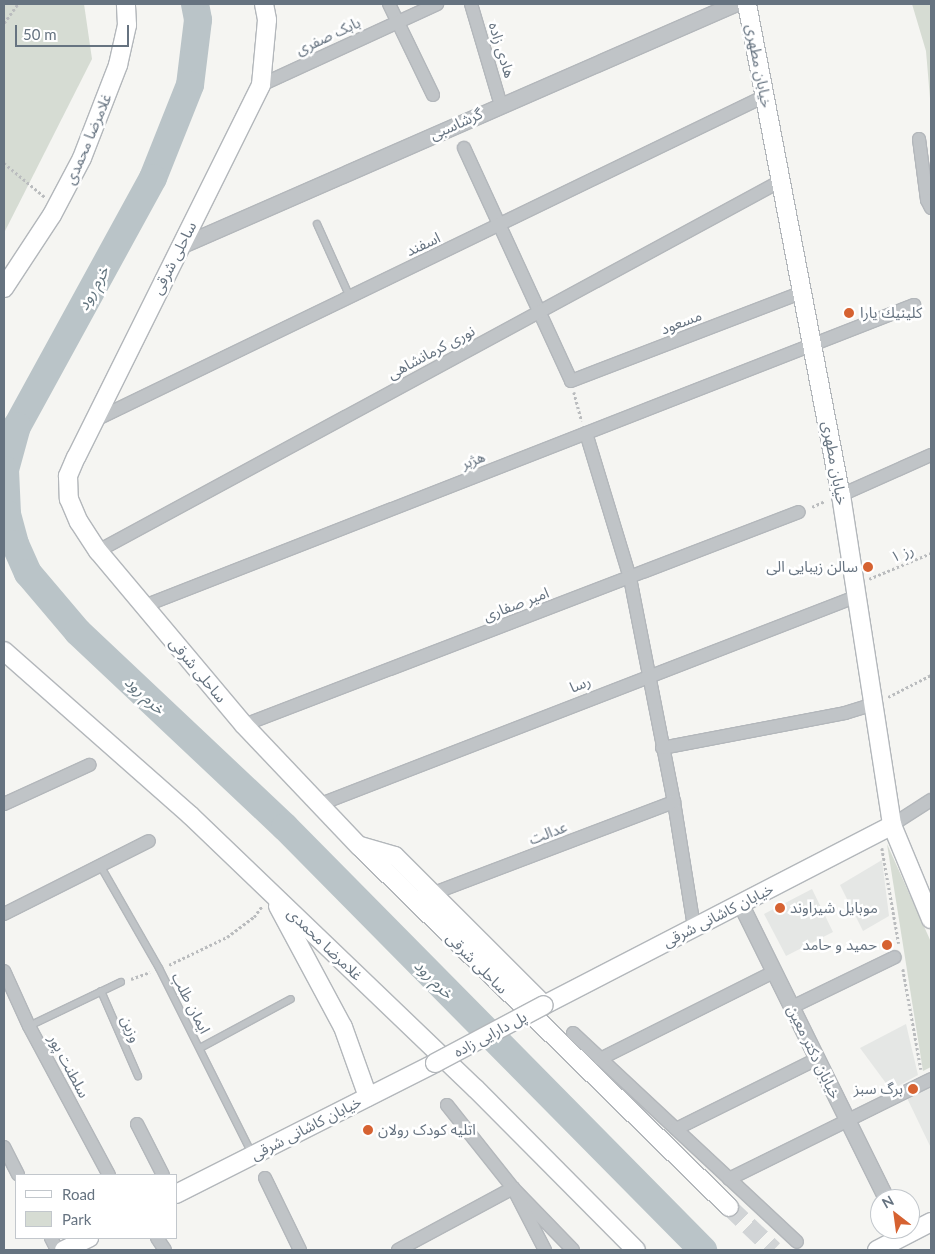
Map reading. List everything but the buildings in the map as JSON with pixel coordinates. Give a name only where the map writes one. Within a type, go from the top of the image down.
[{"type":"main road","name":"غلامرضا محمدی","points":[[4,288],[56,207],[82,158],[118,66],[127,25],[126,4]]},
{"type":"main road","name":"ساحلی شرقی","points":[[264,4],[267,20],[261,85],[68,476],[69,499],[79,522],[98,551],[244,725],[359,846],[729,1207]]},
{"type":"main road","name":"خیابان مطهری","points":[[747,4],[841,495],[854,591],[892,825],[931,916]]},
{"type":"main road","name":"غلامرضا محمدی","points":[[4,651],[190,814],[476,1089],[636,1250]]},
{"type":"main road","name":"خیابان کاشانی شرقی","points":[[544,1005],[694,927],[741,905],[892,825]]},
{"type":"main road","points":[[359,846],[395,856],[544,1005]]},
{"type":"main road","points":[[271,892],[343,1027],[368,1097]]},
{"type":"main road","name":"پل دارایی زاده","points":[[435,1063],[544,1005]]},
{"type":"main road","name":"خیابان کاشانی شرقی","points":[[178,1193],[435,1063]]},
{"type":"main road","points":[[64,1250],[86,1239]]},
{"type":"main road","points":[[877,1250],[894,1239]]},
{"type":"street","points":[[389,4],[433,96]]},
{"type":"street","name":"بابک صفری","points":[[261,85],[437,4]]},
{"type":"street","name":"هادی زاده","points":[[471,4],[501,105]]},
{"type":"street","name":"گرشاسبی","points":[[180,246],[734,4]]},
{"type":"street","name":"اسفند","points":[[95,420],[500,226],[765,96]]},
{"type":"street","points":[[919,139],[927,200],[931,208]]},
{"type":"street","points":[[464,148],[571,381]]},
{"type":"street","name":"نوری کرمانشاهی","points":[[98,551],[781,182]]},
{"type":"street","name":"مسعود","points":[[571,381],[803,292]]},
{"type":"street","name":"هژبر","points":[[144,606],[914,304]]},
{"type":"street","points":[[586,432],[630,578],[647,675],[674,802],[694,927]]},
{"type":"street","points":[[841,495],[931,454]]},
{"type":"street","name":"امیر صفاری","points":[[244,725],[799,512]]},
{"type":"street","name":"رسا","points":[[318,804],[647,675],[854,591]]},
{"type":"street","points":[[662,748],[845,714],[872,705]]},
{"type":"street","points":[[4,804],[89,765]]},
{"type":"street","points":[[892,825],[931,800]]},
{"type":"street","name":"عدالت","points":[[434,893],[674,802]]},
{"type":"street","points":[[4,914],[149,841]]},
{"type":"street","name":"خیابان دکتر معین","points":[[741,905],[881,1189]]},
{"type":"street","points":[[792,1007],[894,957]]},
{"type":"street","name":"سلطنت پور","points":[[4,971],[29,1026],[108,1174]]},
{"type":"street","points":[[600,1060],[774,972]]},
{"type":"street","points":[[573,1033],[798,1242]]},
{"type":"street","points":[[676,1129],[817,1059]]},
{"type":"street","points":[[729,1179],[931,1079]]},
{"type":"street","points":[[447,1105],[514,1188],[573,1250]]},
{"type":"street","points":[[137,1124],[162,1174]]},
{"type":"street","points":[[4,1147],[18,1174]]},
{"type":"street","points":[[264,1178],[300,1250]]},
{"type":"street","points":[[398,1250],[514,1188]]},
{"type":"street","points":[[514,1188],[545,1250]]},
{"type":"street","points":[[158,1239],[165,1250]]},
{"type":"lane","points":[[316,224],[350,297]]},
{"type":"lane","name":"ایمان طلب","points":[[100,865],[159,968],[253,1155]]},
{"type":"lane","points":[[29,1026],[122,982]]},
{"type":"lane","name":"وزین","points":[[101,991],[138,1076]]},
{"type":"lane","points":[[200,1048],[291,999]]},
{"type":"path","points":[[4,23],[18,4]]},
{"type":"path","points":[[4,163],[56,207]]},
{"type":"path","points":[[571,381],[586,432]]},
{"type":"path","points":[[799,512],[841,495]]},
{"type":"path","name":"رز ۱","points":[[854,591],[931,553]]},
{"type":"path","points":[[872,705],[931,675]]},
{"type":"path","points":[[122,982],[189,958],[227,937],[254,917],[271,892]]},
{"type":"shaded area","points":[[882,860],[889,916],[863,931],[840,885]]},
{"type":"shaded area","points":[[812,889],[833,932],[786,956],[764,914]]},
{"type":"shaded area","points":[[906,1024],[918,1075],[891,1090],[860,1048]]},
{"type":"shaded area","points":[[931,1086],[931,1148],[907,1098]]},
{"type":"green space","points":[[4,4],[84,4],[92,59],[4,233]]},
{"type":"green space","points":[[912,4],[931,4],[931,110],[926,51]]},
{"type":"green space","points":[[887,844],[931,942],[931,1067],[923,1071]]},
{"type":"waterway","name":"خرم رود","points":[[195,4],[198,20],[190,85],[153,178],[17,426],[5,470],[7,514],[15,544],[28,573],[78,632],[285,827],[703,1250]]},
{"type":"tunnel","points":[[729,1207],[774,1250]]},
{"type":"place","name":"كلينيك يارا","points":[[849,313]]},
{"type":"place","name":"سالن زیبایی الی","points":[[868,567]]},
{"type":"place","name":"موبایل شیراوند","points":[[780,908]]},
{"type":"place","name":"حمید و حامد","points":[[887,945]]},
{"type":"place","name":"برگ سبز","points":[[913,1089]]},
{"type":"place","name":"اتلیه کودک رولان","points":[[368,1130]]}]
